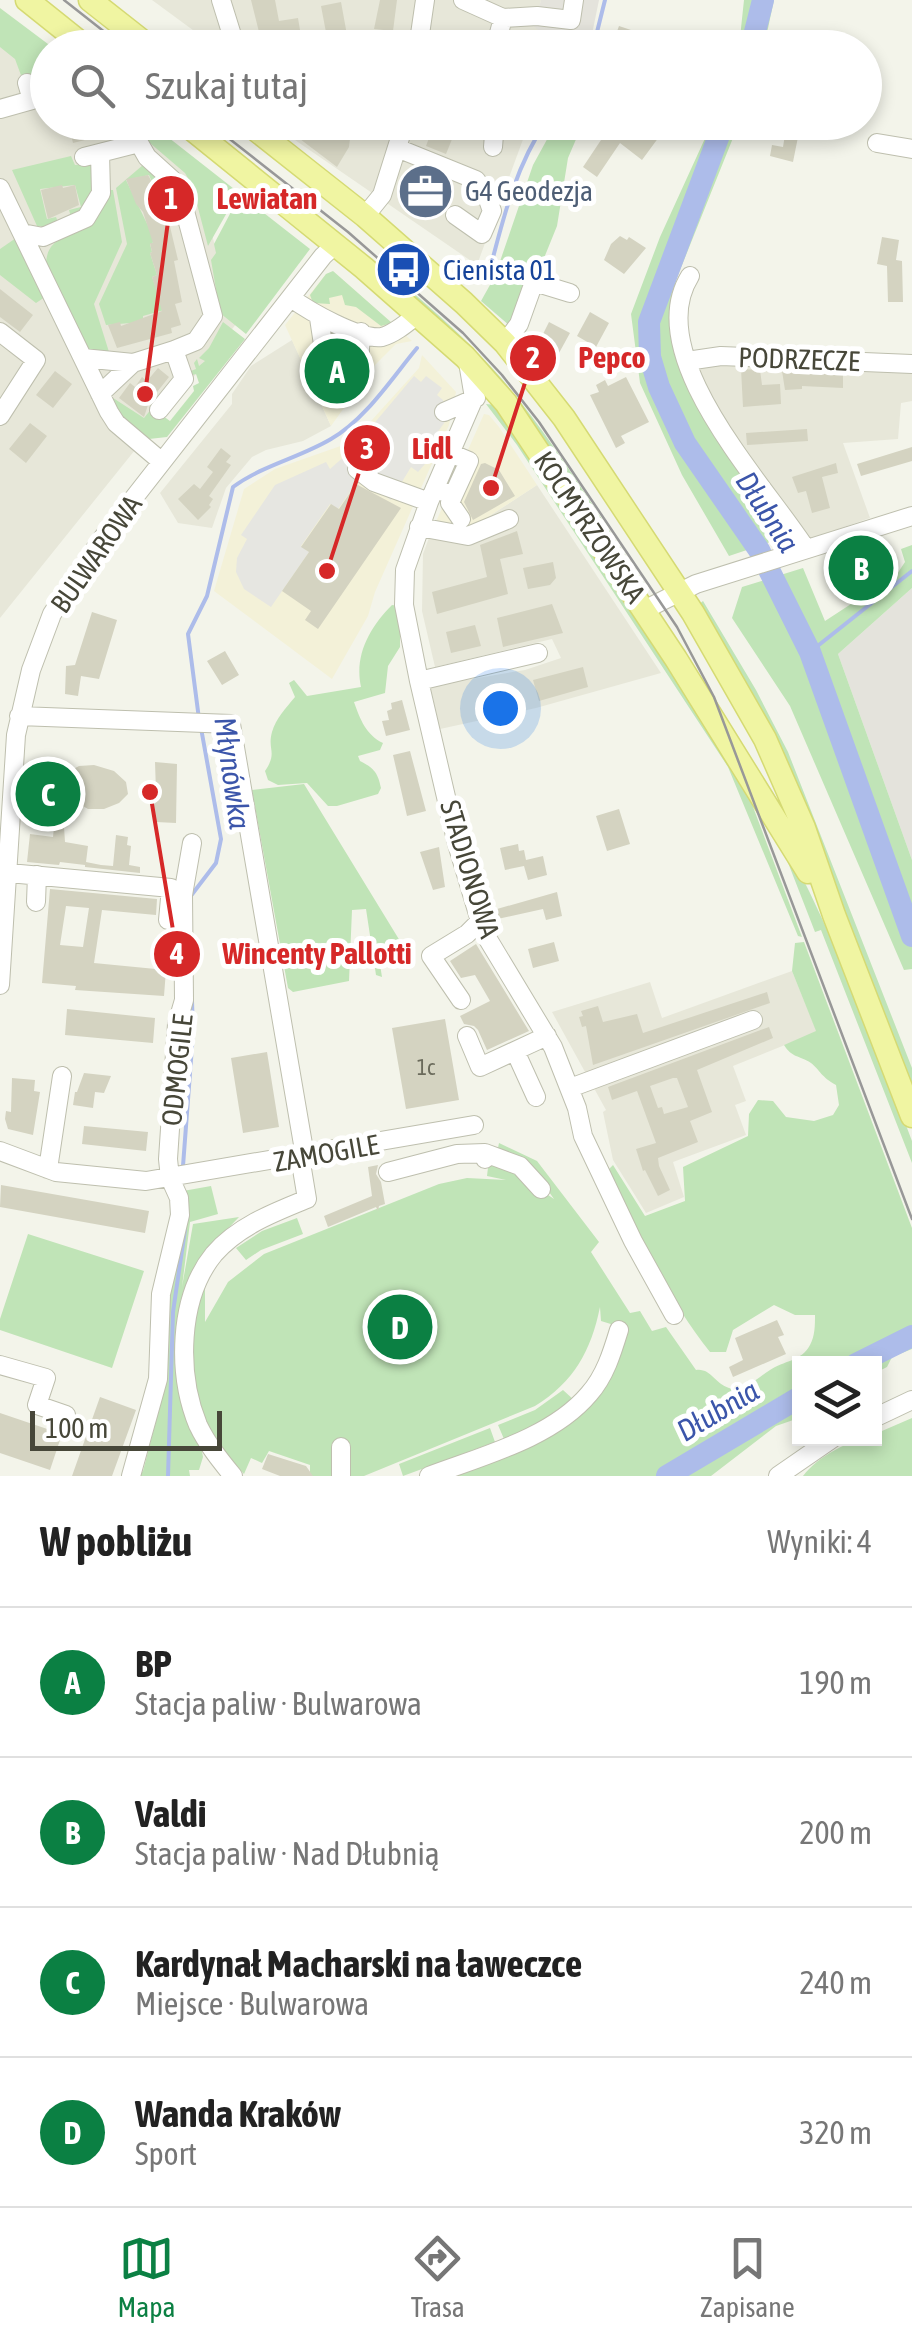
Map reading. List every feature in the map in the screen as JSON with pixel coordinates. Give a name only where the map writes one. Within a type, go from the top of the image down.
[{"type":"main road","points":[[26,0],[64,30]]},
{"type":"main road","points":[[90,0],[128,30]]},
{"type":"main road","name":"KOCMYRZOWSKA","points":[[206,140],[336,244],[465,358],[506,403],[644,610],[834,915]]},
{"type":"main road","name":"KOCMYRZOWSKA","points":[[272,140],[365,216],[506,343],[564,418],[678,590],[765,739],[804,828],[912,1116]]},
{"type":"main road","points":[[336,244],[365,216]]},
{"type":"street","points":[[221,0],[230,30]]},
{"type":"street","points":[[421,30],[425,0]]},
{"type":"street","points":[[463,0],[502,18],[538,16],[571,20],[574,0]]},
{"type":"street","points":[[500,30],[502,18]]},
{"type":"street","points":[[27,83],[30,93]]},
{"type":"street","points":[[0,109],[30,101]]},
{"type":"street","points":[[365,216],[382,195],[399,140]]},
{"type":"street","points":[[492,148],[493,140]]},
{"type":"street","points":[[22,232],[43,236],[79,222],[93,209],[102,188],[92,155],[139,143],[147,157],[178,185],[213,316],[196,340],[174,350],[133,363],[83,358]]},
{"type":"street","points":[[877,143],[912,149]]},
{"type":"street","points":[[397,148],[469,176],[482,186],[492,211],[482,234],[455,215]]},
{"type":"street","points":[[0,188],[116,423],[162,462]]},
{"type":"street","points":[[34,259],[43,236]]},
{"type":"street","name":"BULWAROWA","points":[[0,985],[20,716],[38,650],[62,598],[100,540],[336,244]]},
{"type":"street","points":[[690,276],[683,286],[679,318],[693,384],[800,550]]},
{"type":"street","points":[[506,343],[519,324],[534,282],[570,293]]},
{"type":"street","points":[[290,298],[319,318],[384,336],[418,316]]},
{"type":"street","points":[[319,318],[324,351],[315,360],[322,388],[358,382],[361,332]]},
{"type":"street","points":[[0,332],[36,360],[0,416]]},
{"type":"street","points":[[159,410],[184,379],[174,350]]},
{"type":"street","name":"PODRZECZE","points":[[687,361],[721,356],[912,364]]},
{"type":"street","points":[[465,358],[472,372],[474,398]]},
{"type":"street","points":[[100,394],[133,363]]},
{"type":"street","points":[[444,412],[474,398],[506,403]]},
{"type":"street","name":"STADIONOWA","points":[[474,398],[408,556],[403,588],[420,682],[458,848],[480,920],[547,1036],[570,1088],[584,1136],[633,1241],[674,1315]]},
{"type":"street","points":[[450,453],[469,462],[450,502],[461,519]]},
{"type":"street","points":[[356,469],[374,482],[453,496]]},
{"type":"street","points":[[644,610],[678,590],[800,550],[842,527],[912,516]]},
{"type":"street","points":[[419,527],[468,536],[509,519]]},
{"type":"street","points":[[420,682],[538,653]]},
{"type":"street","points":[[20,716],[218,721],[234,728],[297,1158],[307,1199],[268,1215],[220,1248],[201,1274],[186,1321],[190,1398],[208,1444],[233,1476]]},
{"type":"street","name":"ODMOGILE","points":[[131,1476],[158,1379],[162,1294],[180,1215],[177,1024],[184,1000],[183,896],[192,843]]},
{"type":"street","points":[[9,873],[171,888],[168,920]]},
{"type":"street","points":[[36,902],[38,876]]},
{"type":"street","points":[[461,1000],[431,956],[467,934],[480,920]]},
{"type":"street","points":[[570,1088],[753,1020]]},
{"type":"street","points":[[467,1036],[480,1066],[547,1036]]},
{"type":"street","points":[[515,1051],[536,1097]]},
{"type":"street","points":[[48,1169],[62,1076]]},
{"type":"street","name":"ZAMOGILE","points":[[180,1177],[474,1126]]},
{"type":"street","points":[[375,1144],[380,1164],[391,1177],[457,1154],[485,1156],[520,1166],[541,1189]]},
{"type":"street","points":[[0,1151],[48,1169],[136,1181],[180,1177]]},
{"type":"street","points":[[430,1476],[524,1438],[569,1414],[602,1375],[619,1330]]},
{"type":"street","points":[[0,1365],[46,1378],[37,1405],[66,1415]]},
{"type":"street","points":[[882,1414],[912,1400]]},
{"type":"street","points":[[778,1476],[821,1446]]},
{"type":"street","points":[[341,1447],[341,1476]]},
{"type":"shaded area","points":[[152,0],[541,0],[535,26],[539,30],[193,30]]},
{"type":"shaded area","points":[[541,0],[599,0],[593,30],[538,30],[534,26]]},
{"type":"shaded area","points":[[0,16],[30,40],[30,140],[160,140],[192,165],[237,323],[0,618]]},
{"type":"shaded area","points":[[295,140],[523,140],[477,265]]},
{"type":"shaded area","points":[[334,272],[412,341],[396,344],[374,366],[331,426],[285,325],[326,274]]},
{"type":"shaded area","points":[[292,340],[331,426],[303,441],[252,457],[226,488],[212,528],[178,523],[160,493],[232,404],[232,394],[251,366]]},
{"type":"shaded area","points":[[422,355],[456,392],[449,425],[368,616],[332,679],[214,591],[244,489],[275,469],[352,442],[419,368]]},
{"type":"shaded area","points":[[693,364],[912,369],[912,401],[901,403],[898,439],[843,443],[870,518],[810,539],[710,406]]},
{"type":"shaded area","points":[[414,376],[421,382],[426,376],[442,388],[437,395],[443,400],[447,419],[424,451],[431,457],[418,472],[411,467],[391,500],[359,479],[338,509],[330,504],[301,546],[309,552],[271,607],[244,589],[236,572],[237,558],[247,539],[241,535],[275,485],[326,462],[330,469],[347,454],[363,452],[361,439]]},
{"type":"shaded area","points":[[484,414],[499,427],[537,485],[465,532],[434,526]]},
{"type":"shaded area","points":[[537,485],[661,673],[536,708],[440,729],[430,686],[525,670],[561,658],[552,639],[435,667],[422,611],[423,554],[430,535],[465,532]]},
{"type":"shaded area","points":[[912,588],[912,860],[838,654]]},
{"type":"shaded area","points":[[792,971],[817,1032],[733,1066],[746,1101],[735,1105],[746,1135],[673,1162],[684,1197],[646,1213],[613,1160],[603,1112],[606,1110],[552,1012],[650,982],[662,1018]]},
{"type":"green space","points":[[744,0],[774,0],[768,30],[741,30]]},
{"type":"green space","points":[[0,8],[30,30],[30,76],[22,78],[15,59],[0,47]]},
{"type":"green space","points":[[146,140],[172,140],[243,196],[229,209],[208,246],[192,185],[185,173]]},
{"type":"green space","points":[[547,140],[576,140],[568,158],[557,226],[540,268],[528,277],[510,326],[481,301],[495,276],[533,165]]},
{"type":"green space","points":[[704,140],[732,140],[676,280],[670,310],[687,388],[721,445],[788,536],[729,556],[682,475],[640,383],[631,314],[660,237]]},
{"type":"green space","points":[[71,156],[75,165],[94,163],[88,201],[71,217],[69,210],[81,207],[75,185],[40,189],[47,219],[56,217],[58,222],[48,227],[37,226],[12,170]]},
{"type":"green space","points":[[143,165],[163,181],[153,184],[149,175],[126,180],[152,234],[150,253],[157,275],[152,277],[164,310],[143,316],[143,322],[106,325],[99,304],[127,244],[116,188]]},
{"type":"green space","points":[[109,190],[113,190],[122,242],[94,304],[109,352],[87,349],[46,264],[47,254],[56,242],[93,224]]},
{"type":"green space","points":[[246,199],[310,249],[246,334],[220,313],[211,260],[216,253],[214,244],[232,210]]},
{"type":"green space","points":[[16,238],[45,297],[36,303],[0,275],[0,249]]},
{"type":"green space","points":[[378,262],[458,333],[502,379],[558,453],[644,583],[637,582],[529,422],[375,265]]},
{"type":"green space","points":[[333,271],[392,323],[381,326],[356,307],[345,305],[342,295],[329,298],[330,304],[313,303],[310,295]]},
{"type":"green space","points":[[223,322],[245,339],[167,437],[149,439],[119,419],[110,396],[144,418],[152,408],[170,421],[199,383],[196,374],[189,376],[188,372],[196,369],[197,359],[199,366],[205,361],[199,358]]},
{"type":"green space","points":[[486,404],[495,405],[738,767],[802,937],[798,936],[728,767],[517,445]]},
{"type":"green space","points":[[912,545],[912,588],[838,654],[912,860],[912,969],[904,970],[790,706],[732,618],[742,587],[803,568],[825,621],[897,574],[905,562],[901,549]]},
{"type":"green space","points":[[703,601],[788,752],[912,1068],[912,1091],[698,605]]},
{"type":"green space","points":[[392,605],[400,606],[400,647],[388,666],[385,693],[354,702],[368,731],[383,743],[380,750],[358,756],[377,775],[381,788],[378,794],[328,806],[307,783],[278,785],[268,780],[265,771],[272,755],[272,732],[295,697],[289,683],[294,680],[307,696],[361,687],[360,664],[366,642]]},
{"type":"green space","points":[[304,784],[411,959],[398,961],[393,950],[378,952],[382,977],[376,975],[366,909],[352,910],[349,981],[293,992],[288,988],[252,790]]},
{"type":"green space","points":[[771,819],[848,977],[912,1141],[912,1163],[821,930],[815,932]]},
{"type":"green space","points":[[804,942],[912,1228],[912,1349],[892,1357],[882,1370],[882,1356],[799,1356],[813,1338],[815,1315],[795,1315],[774,1305],[733,1330],[726,1352],[710,1352],[667,1287],[607,1171],[613,1165],[645,1216],[685,1201],[683,1167],[748,1136],[749,1114],[758,1100],[773,1101],[786,1117],[814,1121],[833,1115],[839,1105],[836,1085],[784,1045],[816,1031],[792,971],[795,943]]},
{"type":"green space","points":[[499,1143],[537,1161],[599,1242],[591,1252],[630,1313],[640,1311],[652,1331],[666,1327],[696,1370],[706,1371],[734,1389],[792,1360],[792,1420],[776,1426],[711,1476],[450,1476],[583,1409],[614,1325],[601,1321],[600,1307],[592,1338],[579,1364],[560,1387],[535,1406],[364,1476],[310,1476],[310,1465],[269,1451],[262,1463],[251,1458],[244,1474],[209,1435],[192,1394],[191,1322],[205,1285],[205,1322],[228,1282],[264,1254],[439,1184],[467,1178],[506,1180],[487,1176],[489,1159],[554,1199],[537,1175],[497,1153]]},
{"type":"green space","points":[[211,1186],[218,1214],[190,1222],[182,1287],[193,1224],[239,1217],[217,1240],[182,1311],[181,1299],[178,1321],[203,1457],[199,1470],[189,1470],[190,1476],[138,1476],[143,1471],[161,1402],[171,1264],[183,1191]]},
{"type":"green space","points":[[297,1218],[303,1234],[246,1260],[236,1248],[262,1231]]},
{"type":"green space","points":[[28,1234],[144,1271],[112,1368],[0,1330],[0,1319]]},
{"type":"green space","points":[[563,1390],[574,1400],[540,1425],[504,1439],[498,1425],[535,1410]]},
{"type":"green space","points":[[912,1418],[912,1476],[803,1476],[817,1462],[844,1446],[882,1446],[882,1431]]},
{"type":"green space","points":[[490,1428],[495,1442],[403,1476],[399,1464]]},
{"type":"building","points":[[251,0],[275,0],[279,21],[298,18],[300,30],[258,30]]},
{"type":"building","points":[[380,0],[397,0],[393,30],[374,29]]},
{"type":"building","points":[[341,2],[346,30],[326,30],[321,6]]},
{"type":"building","points":[[301,140],[350,140],[337,167]]},
{"type":"building","points":[[428,140],[452,140],[446,154],[426,146]]},
{"type":"building","points":[[601,140],[657,140],[642,160],[620,143],[597,177],[583,167]]},
{"type":"building","points":[[784,140],[797,140],[793,162],[770,156],[772,145],[783,147]]},
{"type":"building","points":[[148,175],[156,183],[167,214],[178,260],[174,261],[182,302],[175,304],[181,325],[171,328],[172,333],[117,348],[108,325],[120,322],[121,326],[162,311],[152,277],[157,275],[150,253],[153,243],[126,179]]},
{"type":"building","points":[[75,185],[79,205],[48,219],[41,190]]},
{"type":"building","points":[[620,236],[646,248],[624,274],[604,260],[611,244]]},
{"type":"building","points":[[882,237],[899,240],[896,260],[902,261],[903,302],[888,302],[887,266],[877,264]]},
{"type":"building","points":[[0,289],[33,315],[20,332],[0,317]]},
{"type":"building","points":[[590,312],[609,323],[596,347],[577,336]]},
{"type":"building","points":[[549,322],[570,333],[559,353],[539,342]]},
{"type":"building","points":[[158,368],[169,377],[149,402],[144,417],[119,398],[130,383],[135,387],[142,377],[147,381]]},
{"type":"building","points":[[741,369],[760,370],[762,385],[780,384],[781,404],[743,407]]},
{"type":"building","points":[[55,371],[72,384],[53,408],[36,395]]},
{"type":"building","points":[[782,371],[843,374],[843,388],[802,386],[785,390]]},
{"type":"building","points":[[626,377],[649,422],[621,436],[625,443],[616,448],[590,395],[599,392],[596,385],[605,380],[608,386]]},
{"type":"building","points":[[30,423],[47,436],[26,463],[9,449]]},
{"type":"building","points":[[807,429],[808,441],[747,445],[746,433]]},
{"type":"building","points":[[912,447],[912,461],[861,476],[857,464]]},
{"type":"building","points":[[221,448],[231,456],[226,462],[231,465],[209,496],[213,499],[211,507],[198,520],[178,499],[194,484],[200,489],[213,472],[207,467]]},
{"type":"building","points":[[836,463],[838,473],[822,477],[830,508],[812,513],[806,491],[798,493],[792,477]]},
{"type":"building","points":[[481,464],[499,470],[515,496],[473,520],[464,502]]},
{"type":"building","points":[[356,484],[401,508],[318,629],[305,620],[311,611],[282,591],[309,552],[301,547],[331,504],[339,509]]},
{"type":"building","points":[[517,531],[523,554],[500,559],[508,594],[437,614],[432,592],[487,577],[480,545]]},
{"type":"building","points":[[553,562],[556,578],[550,585],[528,589],[523,568]]},
{"type":"building","points":[[552,604],[563,633],[503,647],[497,618]]},
{"type":"building","points":[[92,612],[117,620],[99,679],[81,676],[78,696],[65,694],[66,666],[75,665]]},
{"type":"building","points":[[475,625],[481,646],[451,653],[446,632]]},
{"type":"building","points":[[225,651],[239,675],[222,685],[207,661]]},
{"type":"building","points":[[583,667],[588,687],[539,701],[533,680]]},
{"type":"building","points":[[402,700],[410,730],[386,736],[382,721],[389,720],[387,711],[392,709],[391,703]]},
{"type":"building","points":[[410,751],[426,811],[407,816],[393,755]]},
{"type":"building","points":[[155,762],[177,764],[176,823],[156,822],[156,816],[152,816]]},
{"type":"building","points":[[94,765],[114,771],[126,782],[128,794],[119,803],[104,809],[88,809],[55,790],[57,778],[79,766]]},
{"type":"building","points":[[619,809],[630,844],[607,851],[596,816]]},
{"type":"building","points":[[54,827],[64,827],[65,842],[88,846],[86,862],[101,865],[113,866],[116,835],[128,837],[129,865],[140,867],[140,873],[60,862],[27,862],[30,834],[53,837]]},
{"type":"building","points":[[518,844],[526,860],[543,856],[547,875],[528,880],[524,866],[505,870],[500,848]]},
{"type":"building","points":[[439,847],[445,887],[433,890],[420,852]]},
{"type":"building","points":[[50,889],[157,899],[156,915],[102,910],[94,963],[166,970],[164,996],[75,990],[76,986],[42,983]],"holes":[[[66,906],[89,908],[83,947],[60,945]]]},
{"type":"building","points":[[557,892],[562,916],[546,920],[543,909],[493,920],[490,911]]},
{"type":"building","points":[[554,942],[559,961],[533,968],[528,949]]},
{"type":"building","points":[[476,944],[529,1031],[487,1050],[478,1030],[464,1024],[460,1016],[490,1001],[475,975],[461,978],[450,961]]},
{"type":"building","points":[[767,992],[770,1003],[593,1065],[586,1026],[582,1027],[579,1017],[583,1016],[581,1011],[598,1006],[603,1022],[637,1014],[643,1033]]},
{"type":"building","points":[[67,1009],[155,1018],[153,1043],[65,1035]]},
{"type":"building","points":[[445,1019],[459,1100],[406,1109],[392,1028]]},
{"type":"building","points":[[769,1027],[773,1038],[697,1070],[712,1112],[690,1121],[698,1142],[658,1158],[670,1190],[658,1196],[636,1149],[656,1143],[637,1091],[612,1100],[608,1087]],"holes":[[[677,1078],[688,1107],[664,1114],[650,1086]]]},
{"type":"building","points":[[267,1052],[279,1127],[243,1133],[231,1058]]},
{"type":"building","points":[[84,1073],[111,1076],[104,1093],[95,1092],[93,1108],[73,1105]]},
{"type":"building","points":[[12,1078],[35,1080],[34,1091],[40,1092],[33,1135],[8,1129],[5,1119],[6,1111],[11,1112]]},
{"type":"building","points":[[84,1126],[148,1132],[146,1151],[82,1144]]},
{"type":"building","points":[[378,1165],[376,1174],[385,1204],[378,1211],[376,1207],[328,1227],[324,1216],[372,1196],[368,1167]]},
{"type":"building","points":[[1,1185],[149,1211],[145,1233],[0,1207]]},
{"type":"building","points":[[777,1320],[784,1335],[778,1337],[786,1354],[733,1377],[729,1367],[743,1360],[735,1338]]},
{"type":"building","points":[[100,1397],[136,1410],[112,1476],[72,1476]]},
{"type":"building","points":[[0,1413],[62,1434],[50,1470],[0,1453]]},
{"type":"building","points":[[268,1454],[306,1466],[313,1476],[280,1476],[262,1469]]},
{"type":"waterway","name":"Młynówka","points":[[598,30],[605,0]]},
{"type":"waterway","name":"Dłubnia","points":[[756,30],[763,0]]},
{"type":"waterway","name":"Młynówka","points":[[490,269],[519,174],[536,140]]},
{"type":"waterway","name":"Dłubnia","points":[[717,140],[649,322],[650,357],[685,443],[759,550],[810,652],[912,936]]},
{"type":"waterway","name":"Młynówka","points":[[199,719],[188,634],[207,596],[233,487],[343,431],[377,398],[417,348]]},
{"type":"waterway","points":[[810,652],[912,571]]},
{"type":"waterway","name":"Młynówka","points":[[190,897],[216,863],[221,839],[201,728]]},
{"type":"waterway","name":"Młynówka","points":[[183,1166],[192,1001]]},
{"type":"waterway","name":"Młynówka","points":[[168,1476],[173,1312],[185,1230]]},
{"type":"waterway","name":"Dłubnia","points":[[872,1356],[912,1336]]},
{"type":"waterway","name":"Dłubnia","points":[[667,1476],[792,1402]]},
{"type":"tram line","points":[[64,0],[102,30]]},
{"type":"tram line","points":[[231,140],[348,232],[463,333],[502,375],[539,422],[677,627],[714,697],[912,1219]]},
{"type":"place","name":"G4 Geodezja","points":[[426,191]]},
{"type":"place","name":"Cienista 01","points":[[404,270]]},
{"type":"place","name":"BP","points":[[337,371]]},
{"type":"place","name":"Lewiatan","points":[[145,394]]},
{"type":"place","name":"Pepco","points":[[491,488]]},
{"type":"place","name":"Valdi","points":[[861,568]]},
{"type":"place","name":"Lidl","points":[[327,571]]},
{"type":"place","name":"Wincenty Pallotti","points":[[150,792]]},
{"type":"place","name":"Kardynał Macharski na ławeczce","points":[[48,794]]},
{"type":"place","name":"Wanda Kraków","points":[[400,1327]]}]
